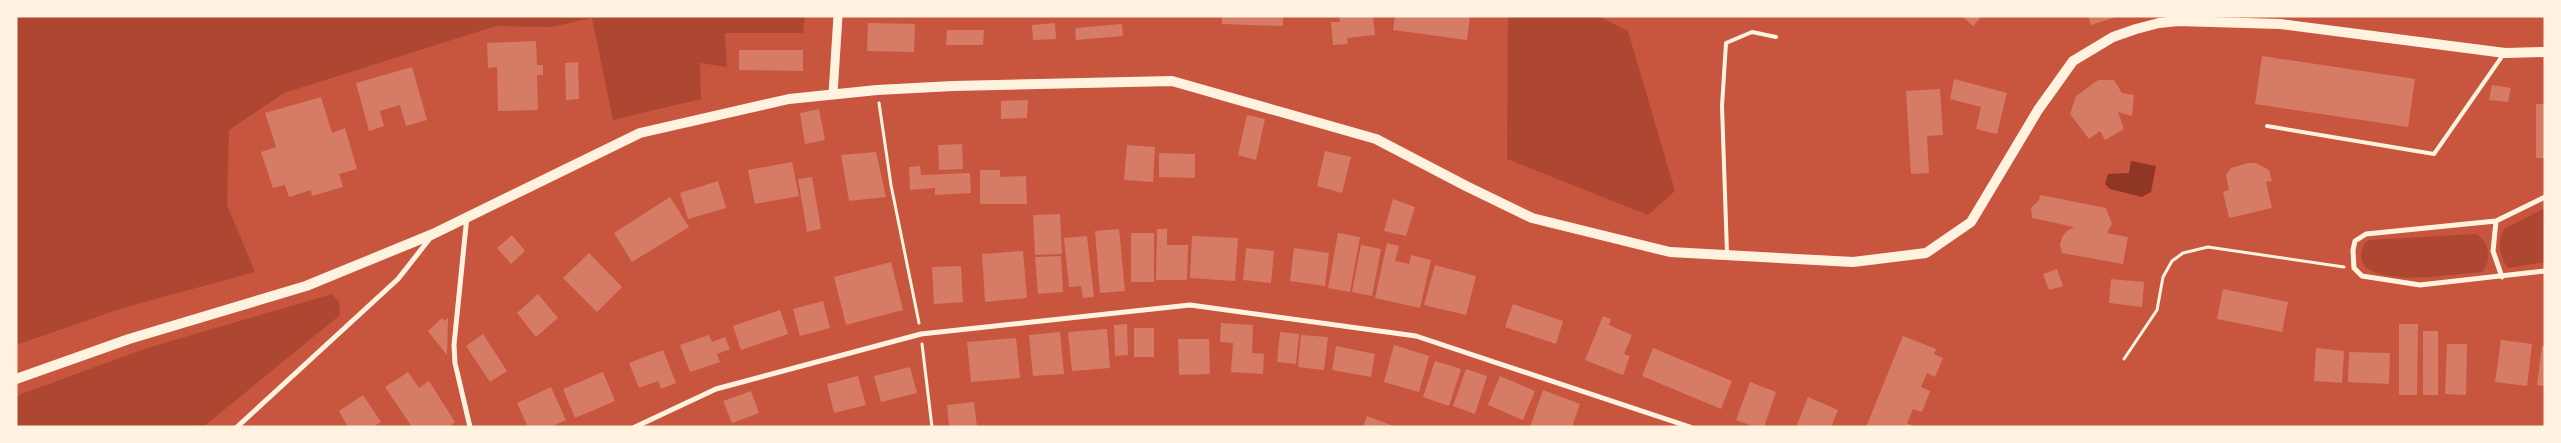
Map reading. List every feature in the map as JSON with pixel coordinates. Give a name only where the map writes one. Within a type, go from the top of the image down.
[{"type":"main road","points":[[16,379],[129,339],[306,286],[433,234],[640,133],[789,99],[877,90],[1172,81],[1376,139],[1532,218],[1670,252],[1853,262],[1926,253],[1971,222],[2038,110],[2073,60],[2113,37],[2159,23],[2178,21],[2278,20],[2505,53],[2545,52]]},
{"type":"street","points":[[833,94],[838,16]]},
{"type":"street","points":[[2545,197],[2496,220],[2366,234],[2355,241],[2352,250],[2354,268],[2362,276],[2420,285],[2502,277],[2545,270]]},
{"type":"street","points":[[467,216],[454,345],[455,363],[470,427]]},
{"type":"street","points":[[2496,220],[2494,250],[2502,277]]},
{"type":"street","points":[[237,427],[398,279],[433,234]]},
{"type":"street","points":[[635,427],[716,389],[921,334],[1190,305],[1416,336],[1690,427]]},
{"type":"lane","points":[[1727,255],[1722,106],[1726,43],[1752,32],[1776,37]]},
{"type":"lane","points":[[2267,126],[2434,154],[2505,53]]},
{"type":"path","points":[[877,90],[891,185],[921,334],[932,427]]},
{"type":"path","points":[[2124,359],[2158,310],[2163,277],[2172,261],[2183,253],[2208,247],[2354,268]]},
{"type":"shaded area","points":[[16,16],[805,16],[803,33],[725,33],[727,67],[700,63],[701,99],[613,120],[592,18],[551,27],[496,26],[284,93],[229,130],[227,205],[255,272],[126,307],[16,345]]},
{"type":"shaded area","points":[[1508,16],[1598,16],[1628,31],[1675,191],[1648,215],[1507,159]]},
{"type":"shaded area","points":[[2131,161],[2156,166],[2151,192],[2142,197],[2110,189],[2105,184],[2108,174],[2129,173]]},
{"type":"shaded area","points":[[2545,208],[2545,262],[2508,268],[2500,249],[2500,239],[2504,229]]},
{"type":"shaded area","points":[[2476,234],[2484,241],[2488,252],[2487,263],[2482,272],[2414,278],[2399,277],[2373,271],[2364,265],[2361,256],[2365,243],[2369,240]]},
{"type":"shaded area","points":[[332,294],[339,302],[340,315],[203,427],[16,427],[16,396],[147,348]]},
{"type":"building","points":[[1222,16],[1283,16],[1283,26],[1222,24]]},
{"type":"building","points":[[1339,16],[1373,16],[1375,35],[1347,38],[1348,44],[1333,45],[1331,22],[1340,22]]},
{"type":"building","points":[[1395,16],[1470,16],[1467,40],[1393,30]]},
{"type":"building","points":[[1962,16],[1982,16],[1973,26]]},
{"type":"building","points":[[2088,16],[2116,16],[2116,17],[2091,25]]},
{"type":"building","points":[[868,23],[915,24],[914,52],[867,51]]},
{"type":"building","points":[[1055,23],[1056,39],[1033,40],[1032,25]]},
{"type":"building","points":[[1122,24],[1123,36],[1076,40],[1075,28]]},
{"type":"building","points":[[947,30],[984,30],[983,45],[946,45]]},
{"type":"building","points":[[536,41],[537,65],[543,65],[543,75],[537,75],[538,110],[498,111],[497,67],[488,68],[487,43]]},
{"type":"building","points":[[739,50],[803,50],[803,71],[739,70]]},
{"type":"building","points":[[2262,56],[2415,79],[2408,127],[2255,104]]},
{"type":"building","points":[[578,62],[579,99],[566,100],[565,63]]},
{"type":"building","points":[[412,67],[427,120],[406,126],[400,105],[380,111],[384,126],[369,131],[356,83]]},
{"type":"building","points":[[1954,79],[2007,93],[1997,134],[1976,129],[1981,107],[1950,99]]},
{"type":"building","points":[[2098,80],[2114,80],[2122,93],[2134,95],[2132,116],[2118,112],[2124,129],[2105,140],[2100,131],[2089,139],[2070,114],[2076,96]]},
{"type":"building","points":[[2492,85],[2511,88],[2508,102],[2489,100]]},
{"type":"building","points":[[1940,89],[1943,135],[1927,136],[1929,173],[1911,174],[1906,91]]},
{"type":"building","points":[[321,97],[332,133],[345,128],[357,169],[339,174],[343,187],[312,196],[311,190],[289,197],[285,185],[273,188],[261,152],[276,147],[265,113]]},
{"type":"building","points":[[1028,100],[1027,118],[1001,119],[1001,101]]},
{"type":"building","points":[[2536,104],[2545,104],[2545,158],[2536,158]]},
{"type":"building","points":[[819,109],[825,140],[805,144],[800,113]]},
{"type":"building","points":[[1247,115],[1265,119],[1256,160],[1238,155]]},
{"type":"building","points":[[962,144],[963,169],[939,170],[938,145]]},
{"type":"building","points":[[1127,145],[1155,147],[1153,182],[1124,180]]},
{"type":"building","points":[[1325,151],[1351,157],[1342,193],[1317,186]]},
{"type":"building","points":[[876,152],[886,197],[849,201],[841,155]]},
{"type":"building","points":[[1159,153],[1195,154],[1195,178],[1159,177]]},
{"type":"building","points":[[792,162],[799,196],[755,204],[748,170]]},
{"type":"building","points":[[2248,163],[2256,163],[2269,170],[2272,181],[2266,182],[2272,208],[2229,218],[2223,192],[2229,190],[2226,175],[2231,168]]},
{"type":"building","points":[[920,166],[921,175],[970,173],[971,193],[935,195],[935,188],[910,190],[909,167]]},
{"type":"building","points":[[980,170],[1000,170],[1000,177],[1026,176],[1027,204],[980,204]]},
{"type":"building","points":[[812,177],[821,229],[807,232],[798,179]]},
{"type":"building","points":[[718,181],[726,208],[688,219],[680,193]]},
{"type":"building","points":[[2040,195],[2106,208],[2112,224],[2107,233],[2128,237],[2123,264],[2062,253],[2060,245],[2062,237],[2074,227],[2032,218],[2031,208],[2039,200]]},
{"type":"building","points":[[670,197],[689,227],[632,262],[614,233]]},
{"type":"building","points":[[1393,199],[1415,207],[1406,236],[1384,231]]},
{"type":"building","points":[[1060,214],[1062,254],[1035,255],[1033,215]]},
{"type":"building","points":[[1119,229],[1125,291],[1100,293],[1095,231]]},
{"type":"building","points":[[1157,229],[1167,229],[1167,245],[1188,245],[1187,280],[1156,280]]},
{"type":"building","points":[[1131,233],[1154,233],[1154,282],[1131,282]]},
{"type":"building","points":[[1338,233],[1360,237],[1350,292],[1328,288]]},
{"type":"building","points":[[512,235],[525,251],[511,264],[497,248]]},
{"type":"building","points":[[1087,236],[1094,297],[1083,298],[1081,286],[1069,287],[1064,238]]},
{"type":"building","points":[[1192,236],[1238,238],[1235,281],[1190,278]]},
{"type":"building","points":[[1387,243],[1399,246],[1395,261],[1409,264],[1411,255],[1431,260],[1420,308],[1375,298]]},
{"type":"building","points":[[1361,245],[1381,249],[1372,296],[1352,292]]},
{"type":"building","points":[[1246,248],[1274,251],[1271,283],[1243,280]]},
{"type":"building","points":[[1294,248],[1329,253],[1325,286],[1290,281]]},
{"type":"building","points":[[1023,251],[1027,298],[985,302],[982,254]]},
{"type":"building","points":[[589,253],[622,287],[597,312],[563,278]]},
{"type":"building","points":[[1061,256],[1063,292],[1038,294],[1035,257]]},
{"type":"building","points":[[891,262],[903,310],[846,325],[834,277]]},
{"type":"building","points":[[1435,265],[1476,276],[1466,315],[1424,305]]},
{"type":"building","points":[[961,266],[963,302],[934,304],[932,267]]},
{"type":"building","points":[[2057,269],[2063,286],[2049,290],[2043,274]]},
{"type":"building","points":[[2111,279],[2144,282],[2142,307],[2109,303]]},
{"type":"building","points":[[2223,289],[2288,302],[2282,332],[2217,319]]},
{"type":"building","points":[[538,294],[558,318],[536,337],[517,313]]},
{"type":"building","points":[[823,301],[830,328],[800,336],[793,309]]},
{"type":"building","points":[[1513,304],[1563,321],[1556,344],[1505,327]]},
{"type":"building","points":[[780,310],[788,334],[741,350],[733,326]]},
{"type":"building","points":[[1603,316],[1611,319],[1609,325],[1632,335],[1624,354],[1630,356],[1623,375],[1585,360]]},
{"type":"building","points":[[448,317],[447,355],[428,331],[442,318],[445,321]]},
{"type":"building","points":[[1221,323],[1253,325],[1252,353],[1264,354],[1263,374],[1231,372],[1233,343],[1220,342]]},
{"type":"building","points":[[1127,324],[1128,355],[1115,356],[1114,325]]},
{"type":"building","points":[[2399,324],[2418,324],[2417,395],[2399,395]]},
{"type":"building","points":[[1134,328],[1154,328],[1154,357],[1134,357]]},
{"type":"building","points":[[1107,329],[1110,368],[1072,371],[1068,332]]},
{"type":"building","points":[[2423,331],[2438,331],[2438,395],[2423,395]]},
{"type":"building","points":[[1060,332],[1064,374],[1033,376],[1029,335]]},
{"type":"building","points":[[1280,332],[1299,334],[1296,364],[1277,362]]},
{"type":"building","points":[[483,334],[507,371],[490,382],[466,346]]},
{"type":"building","points":[[709,335],[712,342],[725,337],[730,349],[717,354],[720,362],[690,372],[680,345]]},
{"type":"building","points":[[1301,335],[1328,337],[1324,370],[1298,367]]},
{"type":"building","points":[[1903,336],[1936,349],[1934,354],[1943,358],[1935,377],[1927,373],[1921,387],[1930,391],[1922,412],[1913,409],[1907,423],[1916,427],[1866,427]]},
{"type":"building","points":[[1016,338],[1020,378],[971,382],[967,342]]},
{"type":"building","points":[[1178,339],[1209,339],[1210,374],[1179,375]]},
{"type":"building","points":[[2501,340],[2532,344],[2527,386],[2495,382]]},
{"type":"building","points":[[2447,344],[2467,344],[2466,395],[2445,394]]},
{"type":"building","points":[[1394,345],[1429,356],[1419,392],[1384,382]]},
{"type":"building","points":[[1336,346],[1375,354],[1371,377],[1332,370]]},
{"type":"building","points":[[2542,346],[2545,346],[2545,386],[2537,385]]},
{"type":"building","points":[[1653,348],[1732,381],[1721,409],[1642,376]]},
{"type":"building","points":[[2316,348],[2344,351],[2342,383],[2314,381]]},
{"type":"building","points":[[663,350],[676,383],[661,389],[658,381],[639,388],[629,363]]},
{"type":"building","points":[[2349,352],[2390,353],[2389,384],[2348,382]]},
{"type":"building","points":[[1435,361],[1461,369],[1449,406],[1423,397]]},
{"type":"building","points":[[910,367],[917,393],[881,402],[874,376]]},
{"type":"building","points":[[1466,369],[1487,376],[1475,414],[1453,406]]},
{"type":"building","points":[[408,372],[419,388],[429,381],[455,422],[449,427],[412,427],[385,387]]},
{"type":"building","points":[[603,372],[615,401],[575,418],[563,389]]},
{"type":"building","points":[[858,376],[866,405],[834,413],[827,384]]},
{"type":"building","points":[[1500,376],[1535,391],[1523,420],[1488,405]]},
{"type":"building","points":[[1750,382],[1776,392],[1764,427],[1755,427],[1736,420]]},
{"type":"building","points":[[551,387],[566,420],[551,427],[528,427],[517,403]]},
{"type":"building","points":[[1543,390],[1580,404],[1572,427],[1530,427]]},
{"type":"building","points":[[751,391],[759,413],[732,423],[723,401]]},
{"type":"building","points":[[363,395],[381,422],[373,427],[348,427],[339,411]]},
{"type":"building","points":[[1808,397],[1838,410],[1831,427],[1796,427]]},
{"type":"building","points":[[974,402],[977,427],[949,427],[947,405]]},
{"type":"building","points":[[1367,416],[1396,427],[1363,427]]}]
